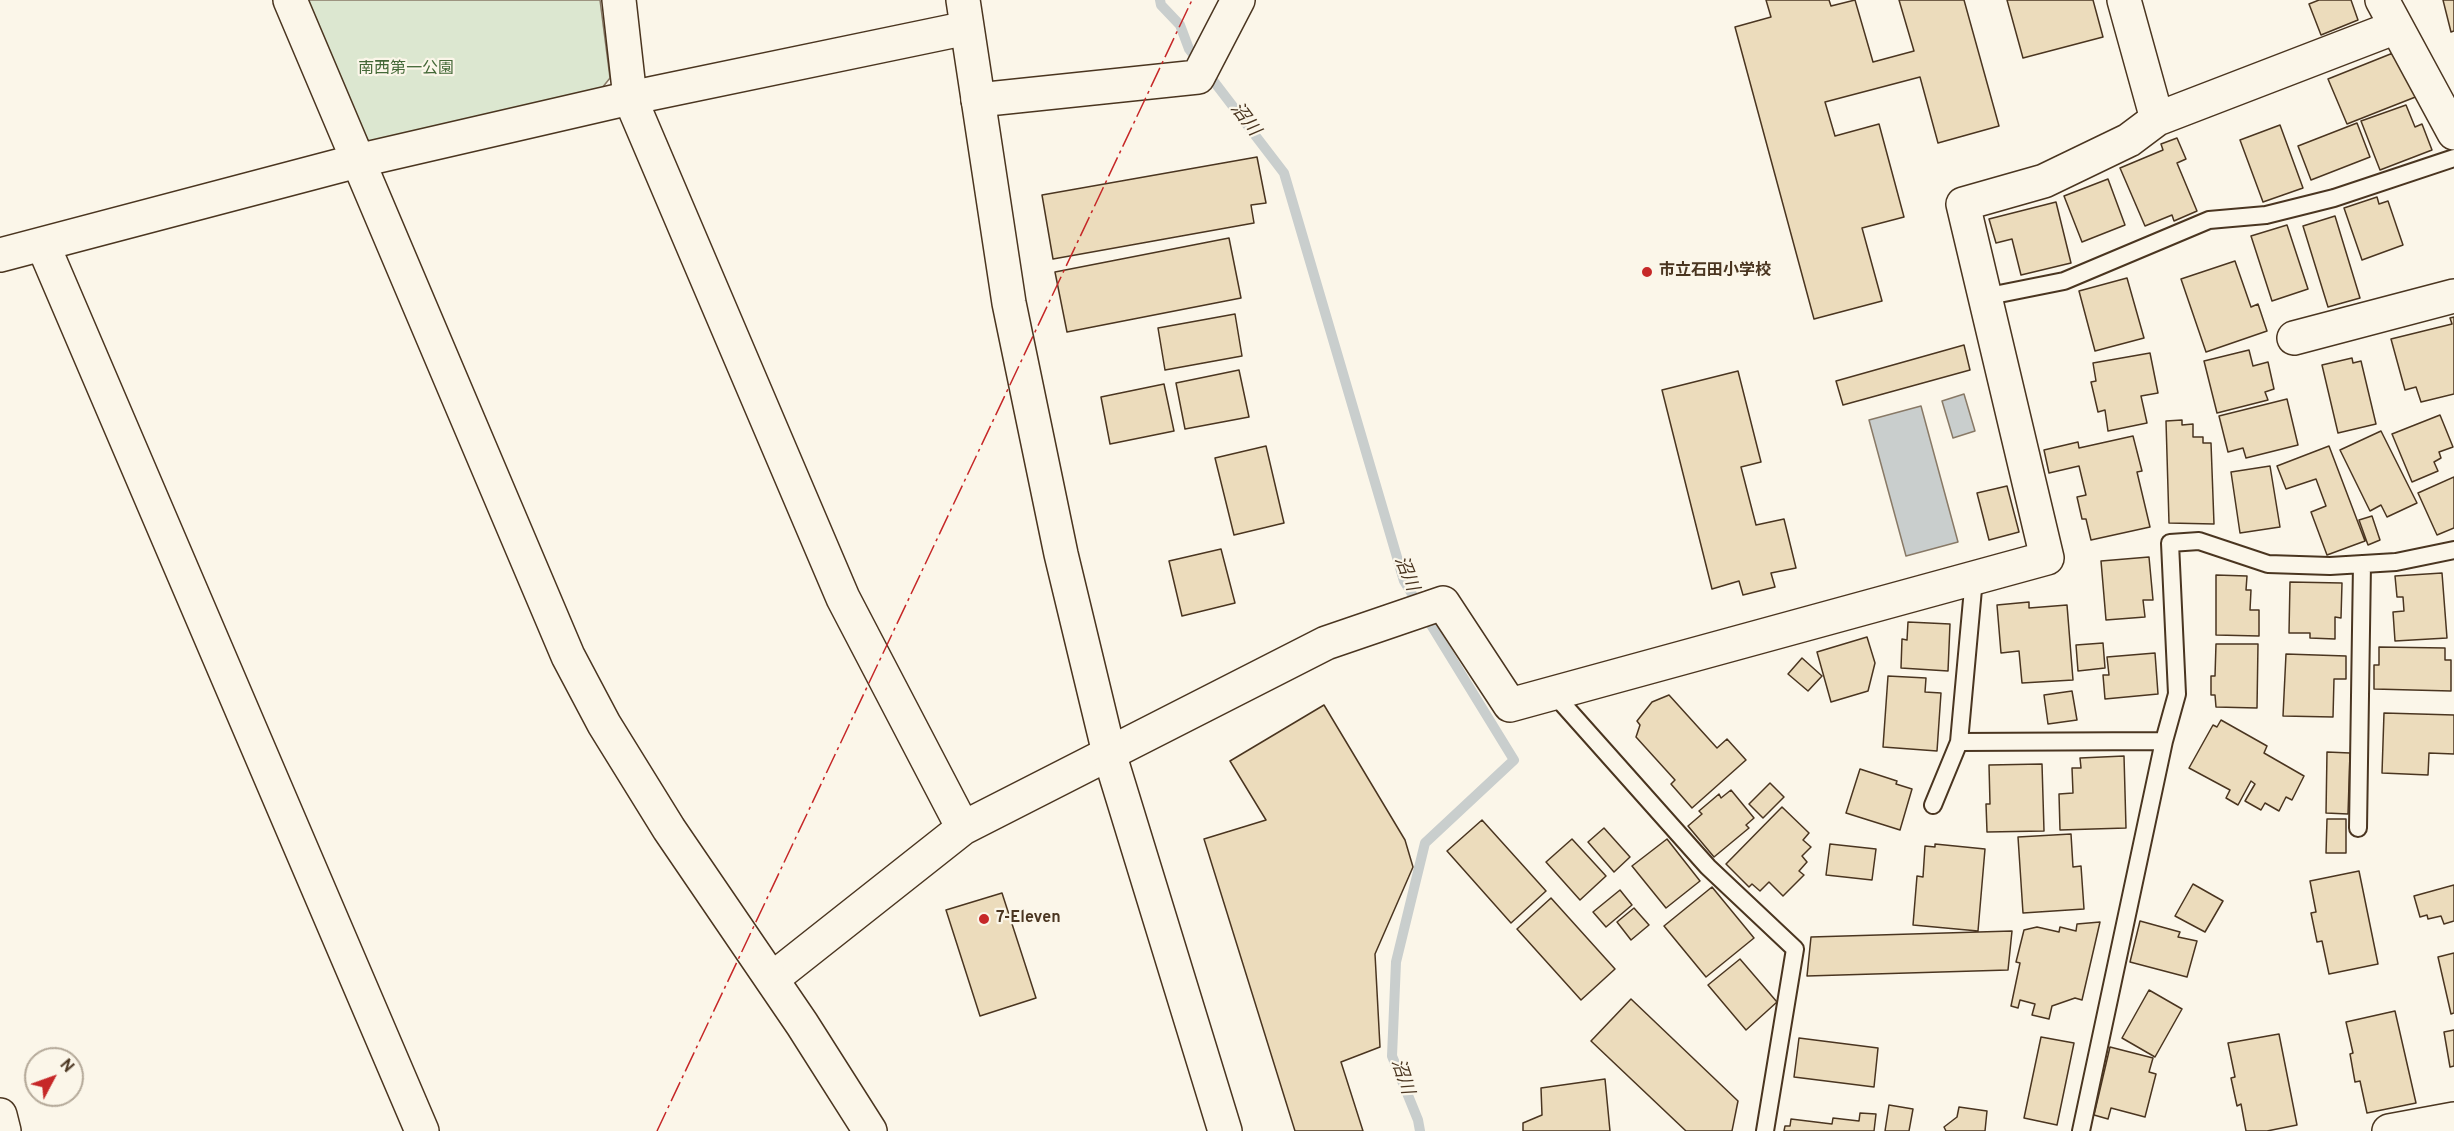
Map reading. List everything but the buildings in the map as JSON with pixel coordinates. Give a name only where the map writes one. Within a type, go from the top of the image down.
[{"type":"street","points":[[290,0],[568,656],[604,724],[669,829],[772,979],[870,1131]]},
{"type":"street","points":[[619,0],[630,98],[843,598],[963,828]]},
{"type":"street","points":[[978,100],[1198,77],[1238,0]]},
{"type":"street","points":[[2124,0],[2157,118]]},
{"type":"street","points":[[0,255],[357,161],[630,98],[965,14],[1011,314],[1061,554],[1109,753],[1225,1131]]},
{"type":"street","points":[[772,979],[963,828],[1326,643],[1443,603],[1510,705],[2047,558],[1962,204],[2044,181],[2128,140],[2157,118],[2389,14],[2454,133]]},
{"type":"street","points":[[43,245],[422,1131]]},
{"type":"street","points":[[2294,338],[2454,296]]},
{"type":"street","points":[[0,1115],[4,1131]]},
{"type":"street","points":[[2390,1131],[2454,1119]]},
{"type":"lane","points":[[1984,297],[2064,281],[2209,220],[2266,215],[2334,198],[2454,158]]},
{"type":"lane","points":[[2081,1131],[2164,741],[2177,694],[2170,543],[2199,541],[2268,564],[2396,562],[2454,550]]},
{"type":"lane","points":[[2358,828],[2362,564]]},
{"type":"lane","points":[[1933,804],[1959,742],[1974,579]]},
{"type":"lane","points":[[1553,693],[1708,867],[1795,949],[1765,1131]]},
{"type":"lane","points":[[1959,742],[2164,741]]},
{"type":"green space","name":"南西第一公園","points":[[301,0],[600,0],[610,78],[598,93],[385,147],[357,136]]},
{"type":"shaded area","points":[[1964,394],[1975,431],[1953,438],[1942,401]]},
{"type":"shaded area","points":[[1921,406],[1958,542],[1906,556],[1869,420]]},
{"type":"waterway","name":"沼川","points":[[1160,0],[1161,5],[1180,25],[1189,49],[1284,173],[1404,581],[1514,760],[1425,843],[1396,962],[1392,1056],[1418,1120],[1420,1131]]},
{"type":"power","points":[[657,1131],[1192,0]]},
{"type":"place","name":"市立石田小学校","points":[[1647,272]]},
{"type":"place","name":"7-Eleven","points":[[984,919]]}]
